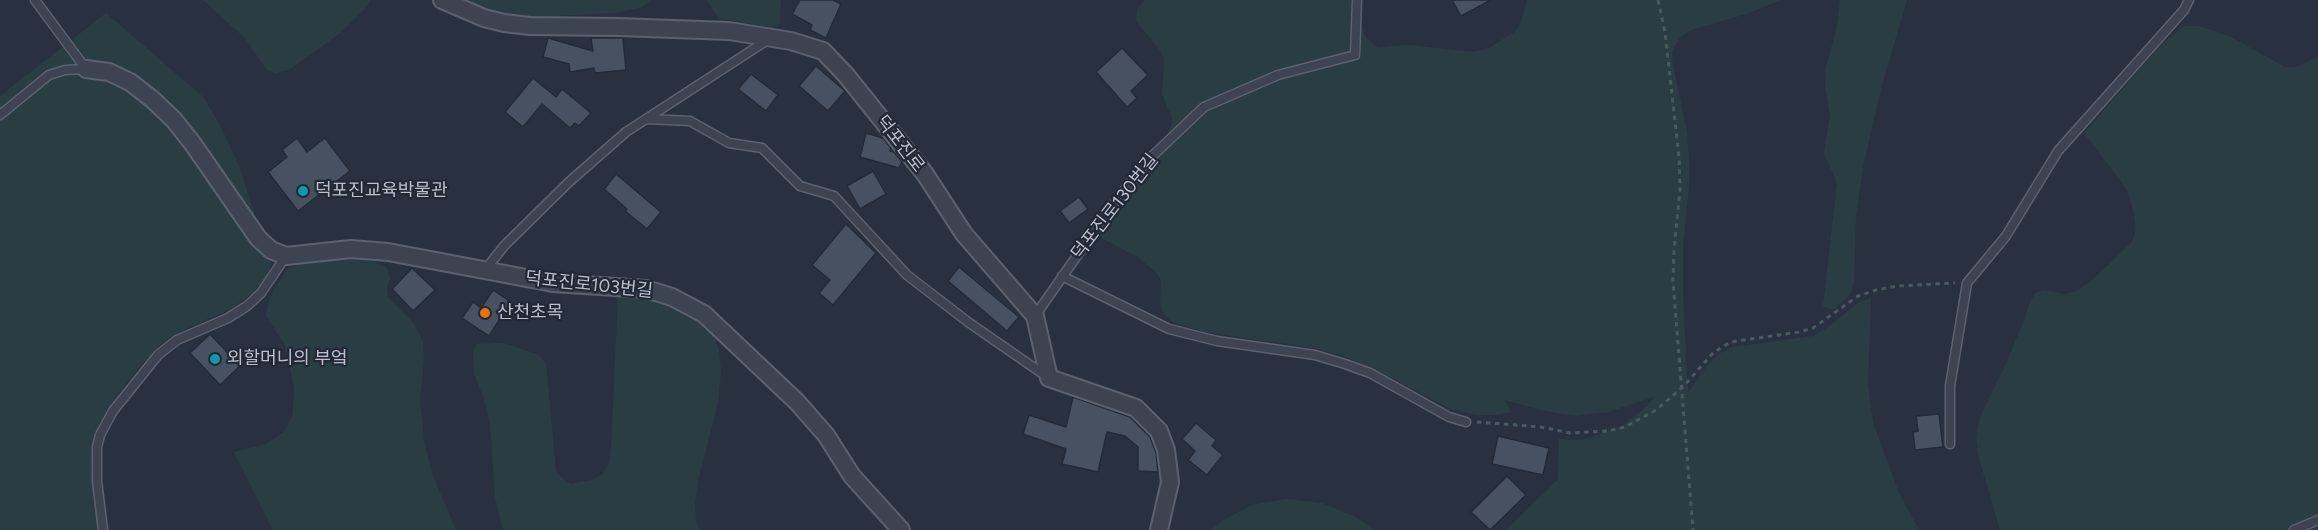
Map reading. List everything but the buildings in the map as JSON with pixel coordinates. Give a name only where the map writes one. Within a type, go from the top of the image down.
[{"type":"street","name":"덕포진로","points":[[442,0],[484,18],[513,24],[729,32],[791,41],[822,51],[846,75],[925,174],[964,234],[1035,316],[1049,378]]},
{"type":"street","points":[[86,69],[109,72],[130,82],[152,99],[174,120],[193,144],[258,238],[271,250],[286,256]]},
{"type":"street","name":"덕포진로103번길","points":[[286,256],[361,249],[407,255],[553,283],[646,289],[672,297],[704,314],[797,402],[825,435],[852,476],[901,530]]},
{"type":"street","points":[[1049,378],[1136,408],[1159,432],[1166,450],[1170,482],[1159,530]]},
{"type":"lane","points":[[35,0],[86,69]]},
{"type":"lane","name":"덕포진로130번길","points":[[1035,316],[1104,217],[1145,164],[1204,107],[1278,75],[1355,55],[1357,0]]},
{"type":"lane","points":[[1950,444],[1950,386],[1967,283],[2006,236],[2058,151],[2184,10],[2189,0]]},
{"type":"lane","points":[[484,271],[504,246],[569,182],[626,132],[769,39]]},
{"type":"lane","points":[[0,115],[49,75],[65,70],[86,69]]},
{"type":"lane","points":[[647,119],[690,121],[729,143],[762,148],[800,186],[834,196],[908,275],[968,322],[1049,378]]},
{"type":"lane","points":[[103,530],[97,481],[97,447],[100,435],[113,411],[158,355],[177,340],[228,318],[247,306],[261,293],[286,256]]},
{"type":"lane","points":[[1062,276],[1169,329],[1217,341],[1315,355],[1345,364],[1370,374],[1449,417],[1466,422]]},
{"type":"lane","points":[[2294,530],[2318,520]]},
{"type":"path","points":[[1658,0],[1665,32],[1679,158],[1680,189],[1673,281],[1693,530]]},
{"type":"path","points":[[1466,422],[1541,427],[1570,433],[1607,431],[1625,427],[1656,410],[1683,387],[1713,353],[1730,342],[1813,328],[1858,296],[1876,290],[1897,286],[1967,283]]},
{"type":"green space","points":[[203,0],[371,0],[366,8],[339,34],[290,69],[276,73],[267,70],[244,37]]},
{"type":"green space","points":[[458,0],[651,0],[642,7],[615,13],[534,17],[496,13]]},
{"type":"green space","points":[[707,0],[781,0],[780,24],[773,28],[718,18]]},
{"type":"green space","points":[[1144,0],[1359,0],[1360,21],[1366,38],[1378,48],[1408,45],[1474,52],[1489,48],[1516,31],[1522,20],[1527,0],[1781,0],[1749,13],[1691,30],[1680,37],[1672,51],[1687,132],[1689,161],[1689,187],[1683,245],[1688,393],[1706,367],[1720,353],[1733,347],[1813,336],[1827,328],[1858,303],[1871,298],[1868,385],[1873,423],[1899,493],[1919,530],[1506,530],[1558,479],[1559,439],[1591,438],[1624,425],[1647,406],[1654,397],[1608,412],[1573,416],[1505,400],[1511,412],[1478,415],[1453,410],[1344,356],[1314,348],[1203,332],[1172,322],[1163,313],[1160,302],[1161,280],[1156,272],[1136,256],[1099,237],[1094,227],[1165,138],[1172,124],[1172,118],[1162,94],[1164,59],[1160,50],[1136,21],[1137,9]]},
{"type":"green space","points":[[1840,0],[1907,0],[1882,85],[1864,162],[1856,216],[1854,282],[1850,295],[1833,310],[1823,306],[1837,183],[1824,153],[1830,116],[1825,83]]},
{"type":"green space","points":[[106,13],[203,97],[219,123],[239,166],[271,265],[268,275],[256,290],[233,308],[183,330],[161,344],[138,368],[114,399],[99,427],[92,457],[91,472],[100,530],[0,530],[0,96]]},
{"type":"green space","points":[[2184,26],[2199,26],[2229,36],[2285,67],[2296,67],[2318,57],[2318,530],[2000,530],[1979,458],[1976,437],[1980,417],[2005,366],[2035,293],[2044,290],[2064,294],[2077,291],[2132,242],[2136,229],[2128,193],[2084,133],[2162,44]]},
{"type":"green space","points":[[355,259],[375,262],[387,268],[390,278],[387,287],[388,297],[413,322],[423,342],[424,359],[420,401],[424,441],[433,476],[456,530],[273,530],[234,452],[266,444],[285,431],[293,414],[294,387],[285,345],[266,316],[269,300],[276,286],[287,270],[296,265],[308,261]]},
{"type":"green space","points":[[618,296],[648,296],[691,315],[713,334],[719,350],[721,372],[718,403],[698,480],[695,504],[696,521],[700,530],[503,530],[495,497],[490,423],[474,374],[473,355],[476,344],[503,343],[539,355],[546,364],[556,471],[571,484],[592,480],[603,474],[609,463],[611,449]]},
{"type":"green space","points":[[1287,499],[1321,503],[1356,517],[1374,530],[1211,530],[1252,505]]},
{"type":"place","name":"덕포진교육박물관","points":[[303,191]]},
{"type":"place","name":"산천초목","points":[[485,313]]},
{"type":"place","name":"외할머니의 부엌","points":[[215,359]]}]
